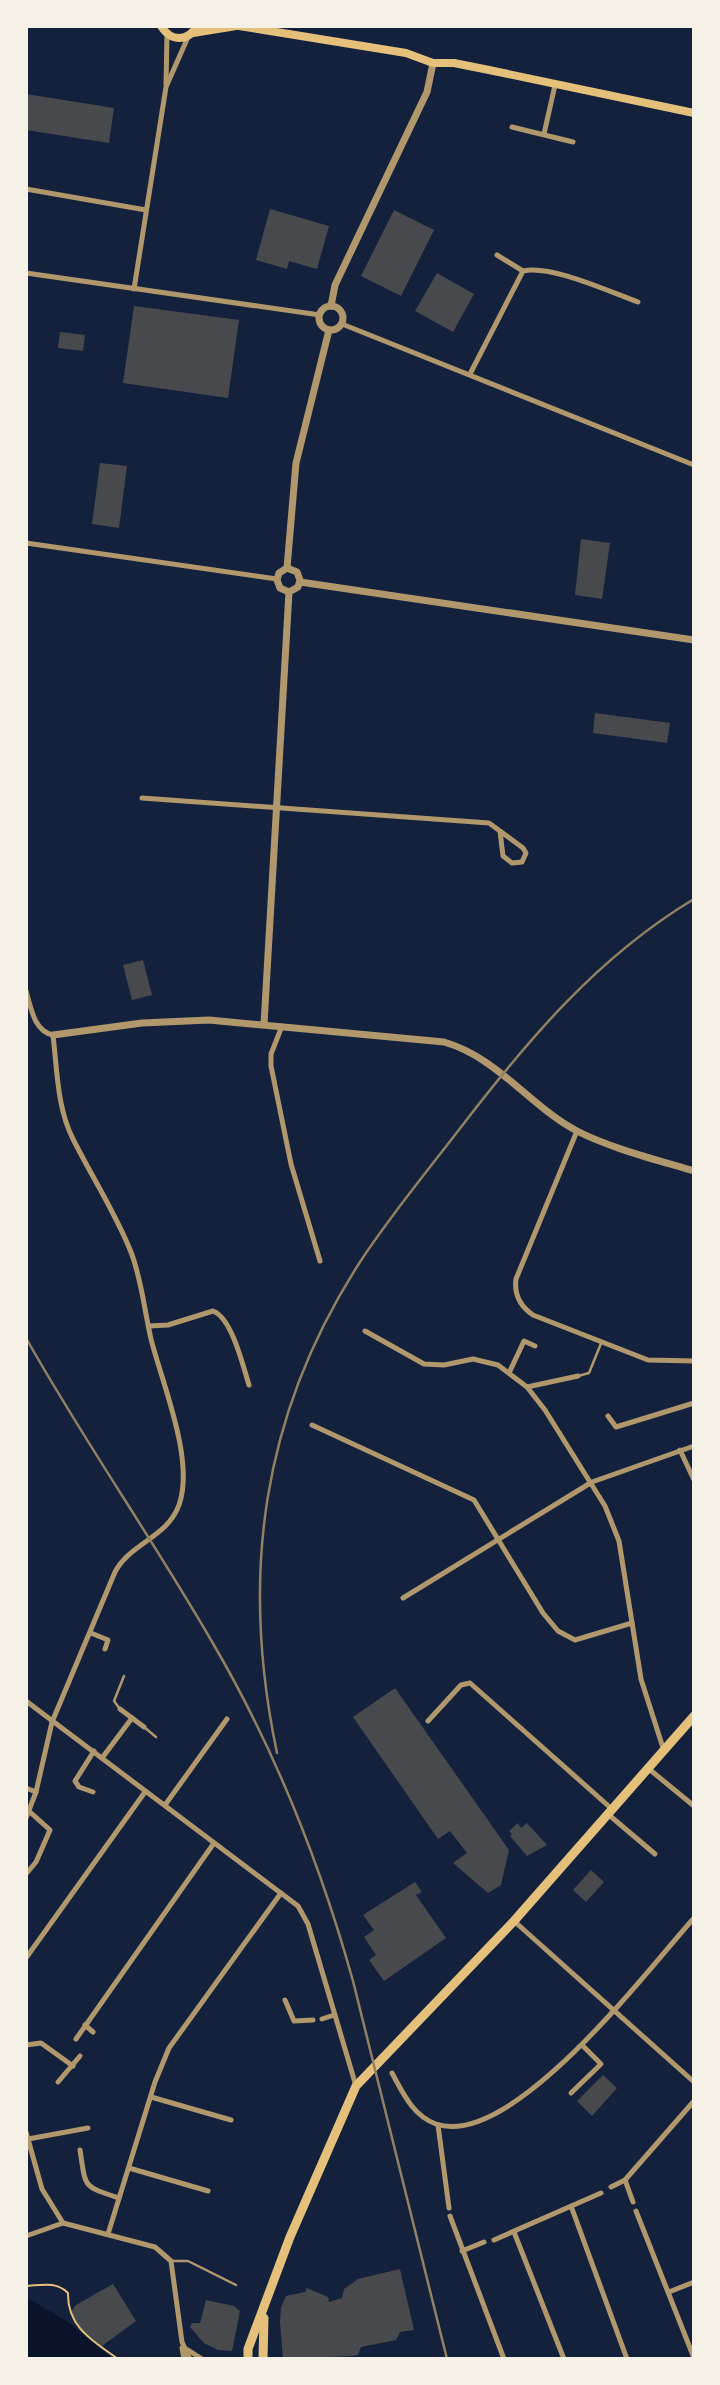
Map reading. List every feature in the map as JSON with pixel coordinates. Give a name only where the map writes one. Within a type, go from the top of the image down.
[{"type":"highway","points":[[246,2356],[290,2237],[356,2086],[514,1921],[694,1716]]},
{"type":"highway","points":[[263,2359],[265,2306]]},
{"type":"main road","points":[[161,26],[167,35],[180,39],[193,32],[237,26],[284,30],[405,53],[433,63],[454,63],[694,113]]},
{"type":"street","points":[[166,87],[193,32]]},
{"type":"street","points":[[134,289],[166,87],[167,35]]},
{"type":"street","points":[[331,306],[335,285],[427,92],[433,63]]},
{"type":"street","points":[[544,134],[555,85]]},
{"type":"street","points":[[512,127],[573,142]]},
{"type":"street","points":[[26,189],[146,210]]},
{"type":"street","points":[[497,256],[523,271],[531,269],[560,275],[638,302]]},
{"type":"street","points":[[470,374],[523,271]]},
{"type":"street","points":[[26,273],[320,315]]},
{"type":"street","points":[[329,330],[322,326],[322,310],[331,306],[341,310],[342,324]]},
{"type":"street","points":[[329,330],[342,324],[694,466]]},
{"type":"street","points":[[277,579],[287,568],[296,463],[329,330]]},
{"type":"street","points":[[26,543],[277,579]]},
{"type":"street","points":[[277,579],[280,588],[289,592],[295,590],[300,582],[298,572],[287,568]]},
{"type":"street","points":[[300,582],[694,640]]},
{"type":"street","points":[[264,1024],[289,592]]},
{"type":"street","points":[[142,798],[489,823],[500,831],[523,848],[526,853],[522,862],[512,863],[503,856],[500,831]]},
{"type":"street","points":[[26,992],[41,1030],[53,1035],[142,1023],[209,1020],[410,1037],[457,1045],[487,1062],[577,1130],[694,1171]]},
{"type":"street","points":[[282,1026],[271,1054],[271,1066],[291,1164],[320,1261]]},
{"type":"street","points":[[26,1874],[36,1862],[50,1830],[28,1815],[52,1722],[121,1560],[170,1523],[180,1500],[179,1450],[174,1416],[149,1326],[140,1276],[102,1188],[72,1139],[59,1091],[53,1035]]},
{"type":"street","points":[[577,1130],[519,1273],[516,1292],[520,1303],[533,1315],[648,1360],[694,1361]]},
{"type":"street","points":[[149,1326],[168,1325],[213,1311],[219,1313],[228,1324],[249,1385]]},
{"type":"street","points":[[365,1331],[424,1364],[444,1365],[473,1359],[510,1371],[527,1387],[592,1482],[605,1506],[623,1552],[641,1679],[664,1751]]},
{"type":"street","points":[[510,1371],[524,1341],[535,1346]]},
{"type":"street","points":[[527,1387],[578,1376]]},
{"type":"street","points":[[608,1416],[617,1427],[694,1403]]},
{"type":"street","points":[[312,1425],[474,1500],[543,1614],[566,1637],[575,1640],[632,1623]]},
{"type":"street","points":[[403,1598],[592,1482],[694,1446]]},
{"type":"street","points":[[680,1450],[694,1480]]},
{"type":"street","points":[[91,1633],[108,1640],[105,1649]]},
{"type":"street","points":[[428,1721],[461,1685],[470,1683],[654,1854]]},
{"type":"street","points":[[26,1701],[281,1893],[305,1916],[356,2086]]},
{"type":"street","points":[[120,1709],[144,1727]]},
{"type":"street","points":[[103,1758],[132,1718]]},
{"type":"street","points":[[164,1805],[227,1719]]},
{"type":"street","points":[[93,1792],[79,1787],[75,1781],[94,1751]]},
{"type":"street","points":[[649,1769],[694,1806]]},
{"type":"street","points":[[26,1788],[36,1792]]},
{"type":"street","points":[[26,1958],[145,1792]]},
{"type":"street","points":[[76,2039],[214,1843]]},
{"type":"street","points":[[108,2234],[150,2097],[169,2048],[281,1893]]},
{"type":"street","points":[[392,2073],[415,2111],[438,2125],[473,2124],[492,2115],[552,2074],[582,2045],[694,1918]]},
{"type":"street","points":[[514,1921],[694,2082]]},
{"type":"street","points":[[285,2000],[294,2021],[313,2020]]},
{"type":"street","points":[[322,2019],[334,2015]]},
{"type":"street","points":[[85,2025],[93,2032]]},
{"type":"street","points":[[26,2045],[41,2043],[73,2066]]},
{"type":"street","points":[[571,2093],[601,2064],[582,2045]]},
{"type":"street","points":[[58,2082],[80,2056]]},
{"type":"street","points":[[150,2097],[231,2120]]},
{"type":"street","points":[[611,2187],[625,2180],[694,2101]]},
{"type":"street","points":[[438,2125],[449,2208]]},
{"type":"street","points":[[28,2139],[88,2128]]},
{"type":"street","points":[[26,2132],[42,2189],[63,2222]]},
{"type":"street","points":[[80,2150],[85,2180],[90,2189],[119,2198]]},
{"type":"street","points":[[129,2168],[208,2191]]},
{"type":"street","points":[[625,2180],[633,2202]]},
{"type":"street","points":[[494,2240],[601,2193]]},
{"type":"street","points":[[571,2206],[627,2359]]},
{"type":"street","points":[[636,2211],[694,2358]]},
{"type":"street","points":[[450,2216],[504,2359]]},
{"type":"street","points":[[26,2236],[63,2222],[155,2247],[171,2261],[184,2359]]},
{"type":"street","points":[[514,2232],[564,2359]]},
{"type":"street","points":[[462,2250],[485,2242]]},
{"type":"street","points":[[669,2292],[694,2282]]},
{"type":"street","points":[[182,2342],[190,2359]]},
{"type":"street","points":[[182,2342],[191,2354],[202,2359]]},
{"type":"lane","points":[[578,1376],[589,1373],[601,1342]]},
{"type":"lane","points":[[120,1709],[114,1701],[124,1676]]},
{"type":"lane","points":[[144,1727],[156,1737]]},
{"type":"lane","points":[[171,2261],[188,2261],[236,2286]]},
{"type":"path","points":[[26,2286],[53,2284],[63,2288],[68,2293],[69,2314],[78,2329],[118,2359]]},
{"type":"water","points":[[26,2297],[68,2322],[113,2359],[26,2359]]},
{"type":"building","points":[[26,94],[114,108],[109,143],[26,130]]},
{"type":"building","points":[[270,209],[329,226],[317,269],[289,261],[287,269],[256,260]]},
{"type":"building","points":[[394,210],[434,230],[401,296],[361,276]]},
{"type":"building","points":[[437,273],[474,294],[453,332],[415,311]]},
{"type":"building","points":[[134,306],[239,320],[228,398],[123,383]]},
{"type":"building","points":[[60,332],[85,335],[83,351],[58,348]]},
{"type":"building","points":[[100,463],[127,466],[119,528],[92,524]]},
{"type":"building","points":[[581,539],[610,543],[602,599],[575,595]]},
{"type":"building","points":[[595,713],[670,723],[667,743],[593,733]]},
{"type":"building","points":[[143,960],[152,995],[132,1000],[123,965]]},
{"type":"building","points":[[395,1688],[509,1850],[501,1885],[488,1893],[453,1863],[467,1853],[450,1831],[438,1839],[353,1717]]},
{"type":"building","points":[[518,1823],[521,1828],[527,1823],[547,1845],[527,1856],[510,1836],[512,1834],[509,1831]]},
{"type":"building","points":[[591,1870],[604,1882],[586,1902],[573,1890]]},
{"type":"building","points":[[415,1882],[422,1892],[416,1895],[446,1938],[384,1981],[369,1960],[376,1955],[364,1937],[374,1930],[363,1915]]},
{"type":"building","points":[[603,2075],[617,2088],[592,2116],[577,2101]]},
{"type":"building","points":[[400,2269],[414,2330],[400,2332],[396,2340],[361,2347],[358,2355],[283,2359],[280,2322],[281,2307],[286,2296],[305,2292],[307,2288],[328,2297],[329,2302],[342,2298],[344,2289],[358,2279]]},
{"type":"building","points":[[113,2284],[136,2321],[102,2346],[78,2327],[71,2312],[76,2305]]},
{"type":"building","points":[[206,2300],[234,2306],[240,2311],[232,2351],[218,2350],[204,2343],[190,2327],[192,2323],[200,2323]]},
{"type":"railway","points":[[277,1753],[266,1688],[260,1624],[261,1561],[268,1499],[280,1438],[300,1379],[326,1320],[383,1228],[537,1034],[565,1003],[626,947],[694,899]]},
{"type":"railway","points":[[26,1338],[211,1640],[255,1722],[293,1806],[326,1893],[353,1981],[447,2359]]}]
